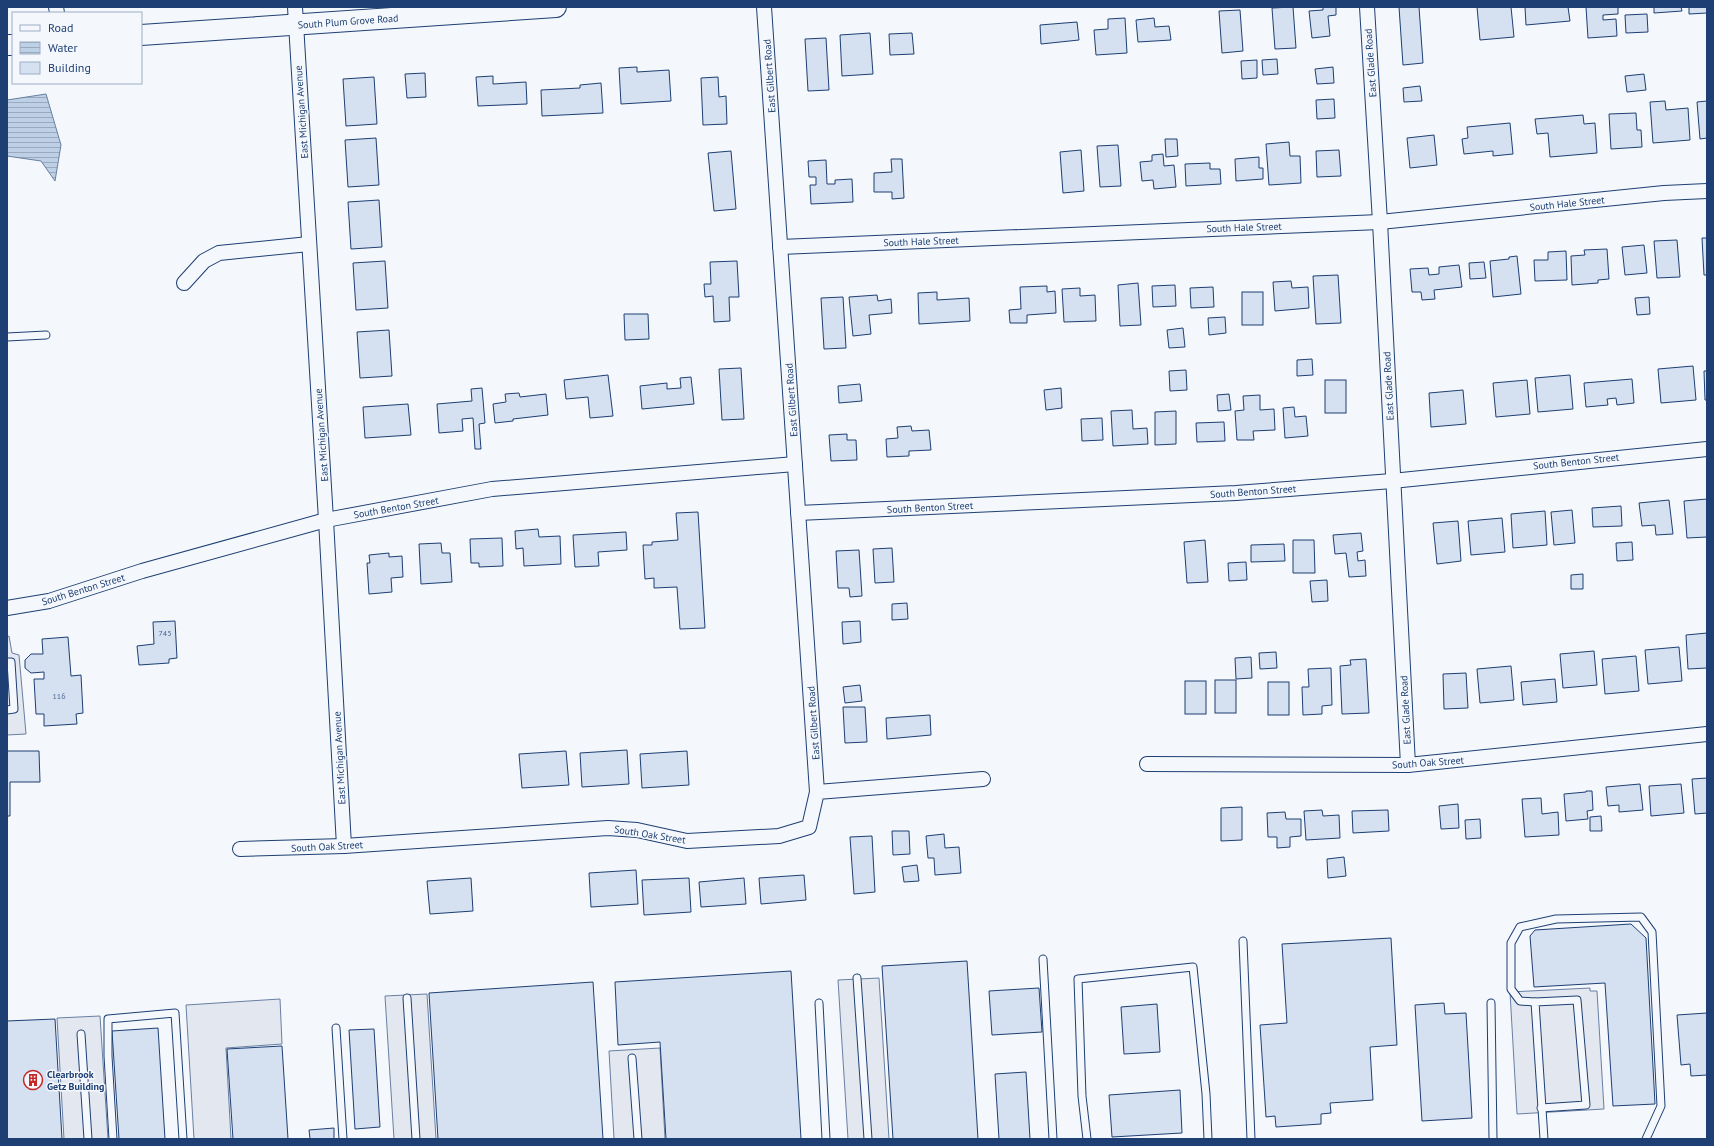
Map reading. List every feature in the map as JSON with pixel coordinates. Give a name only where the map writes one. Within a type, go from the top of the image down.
[{"type":"main road","name":"South Plum Grove Road","points":[[142,35],[295,16],[556,7]]},
{"type":"street","name":"East Gilbert Road","points":[[764,7],[817,792]]},
{"type":"street","name":"East Glade Road","points":[[1366,7],[1380,222],[1392,481],[1408,765]]},
{"type":"street","name":"East Michigan Avenue","points":[[295,16],[326,520],[344,846]]},
{"type":"street","name":"South Hale Street","points":[[780,247],[1380,222],[1664,193],[1707,191]]},
{"type":"street","points":[[184,283],[204,261],[219,253],[309,244]]},
{"type":"street","name":"South Benton Street","points":[[798,513],[1236,493],[1392,481],[1707,449]]},
{"type":"street","name":"South Benton Street","points":[[7,608],[49,601],[142,571],[326,520],[492,489],[795,464]]},
{"type":"street","name":"South Oak Street","points":[[1147,764],[1408,765],[1707,734]]},
{"type":"street","points":[[817,792],[983,779]]},
{"type":"street","name":"South Oak Street","points":[[240,849],[344,846],[608,828],[637,830],[687,841],[779,836],[809,827],[817,792]]},
{"type":"lane","points":[[7,336],[46,335]]},
{"type":"lane","points":[[7,662],[11,662],[14,709],[7,710]]},
{"type":"lane","points":[[1541,1108],[1586,1105],[1578,1000],[1535,1002],[1520,1001],[1511,989],[1511,943],[1520,927],[1556,919],[1641,917],[1652,932],[1661,1106],[1646,1139]]},
{"type":"lane","points":[[1243,941],[1251,1139]]},
{"type":"lane","points":[[1042,960],[1053,1139]]},
{"type":"lane","points":[[1087,1139],[1082,1096],[1078,979],[1193,967],[1206,1094],[1208,1139]]},
{"type":"lane","points":[[857,978],[868,1139]]},
{"type":"lane","points":[[407,998],[416,1139]]},
{"type":"lane","points":[[1535,1002],[1544,1139]]},
{"type":"lane","points":[[819,1003],[826,1139]]},
{"type":"lane","points":[[1491,1003],[1493,1139]]},
{"type":"lane","points":[[113,1139],[108,1056],[108,1019],[175,1013],[183,1139]]},
{"type":"lane","points":[[336,1028],[343,1139]]},
{"type":"lane","points":[[81,1034],[88,1139]]},
{"type":"lane","points":[[632,1058],[638,1139]]},
{"type":"shaded area","points":[[9,636],[12,653],[19,655],[26,734],[7,735],[7,637]]},
{"type":"shaded area","points":[[879,978],[889,1139],[848,1139],[838,980]]},
{"type":"shaded area","points":[[1590,988],[1590,991],[1597,991],[1604,1109],[1517,1114],[1510,992]]},
{"type":"shaded area","points":[[427,994],[436,1139],[394,1139],[385,996]]},
{"type":"shaded area","points":[[280,999],[282,1044],[226,1048],[231,1139],[194,1139],[186,1005]]},
{"type":"shaded area","points":[[100,1016],[108,1139],[64,1139],[57,1018]]},
{"type":"shaded area","points":[[660,1048],[665,1139],[614,1139],[609,1051]]},
{"type":"water","points":[[46,94],[61,145],[55,181],[41,161],[7,156],[7,100]]},
{"type":"building","points":[[1293,7],[1296,48],[1275,49],[1272,8]]},
{"type":"building","points":[[1323,7],[1336,7],[1336,15],[1328,16],[1330,36],[1312,38],[1309,11],[1323,10]]},
{"type":"building","points":[[1399,7],[1419,7],[1423,63],[1403,65]]},
{"type":"building","points":[[1477,7],[1511,7],[1514,37],[1480,40]]},
{"type":"building","points":[[1525,7],[1568,7],[1570,21],[1526,25]]},
{"type":"building","points":[[1586,7],[1618,7],[1618,14],[1603,15],[1603,20],[1616,19],[1617,36],[1588,38]]},
{"type":"building","points":[[1654,7],[1681,7],[1682,11],[1654,13]]},
{"type":"building","points":[[1689,7],[1707,7],[1707,13],[1689,14]]},
{"type":"building","points":[[1240,10],[1243,51],[1222,53],[1219,11]]},
{"type":"building","points":[[1647,14],[1648,32],[1626,33],[1625,15]]},
{"type":"building","points":[[1125,18],[1127,53],[1096,55],[1094,30],[1108,29],[1108,19]]},
{"type":"building","points":[[1154,18],[1155,27],[1169,26],[1171,40],[1138,42],[1136,20]]},
{"type":"building","points":[[1077,22],[1079,40],[1041,44],[1040,25]]},
{"type":"building","points":[[870,33],[873,74],[842,76],[840,35]]},
{"type":"building","points":[[912,33],[914,54],[890,55],[889,34]]},
{"type":"building","points":[[826,38],[829,90],[808,91],[805,39]]},
{"type":"building","points":[[1277,59],[1278,74],[1263,75],[1262,60]]},
{"type":"building","points":[[1257,60],[1257,78],[1242,79],[1241,61]]},
{"type":"building","points":[[637,67],[637,72],[669,70],[671,101],[621,104],[619,68]]},
{"type":"building","points":[[1333,67],[1334,83],[1317,84],[1315,69]]},
{"type":"building","points":[[425,73],[426,97],[407,98],[405,74]]},
{"type":"building","points":[[1644,74],[1646,90],[1627,92],[1625,76]]},
{"type":"building","points":[[493,76],[493,84],[526,82],[527,104],[478,106],[476,77]]},
{"type":"building","points":[[374,77],[377,124],[346,126],[343,79]]},
{"type":"building","points":[[718,77],[719,97],[726,96],[727,124],[703,125],[701,78]]},
{"type":"building","points":[[601,83],[603,113],[542,116],[541,90],[580,88],[580,85]]},
{"type":"building","points":[[1420,86],[1422,101],[1404,102],[1403,88]]},
{"type":"building","points":[[1334,99],[1335,118],[1317,119],[1316,100]]},
{"type":"building","points":[[1665,101],[1666,110],[1688,108],[1690,140],[1653,143],[1650,102]]},
{"type":"building","points":[[1707,101],[1707,138],[1700,139],[1697,102]]},
{"type":"building","points":[[1636,113],[1637,130],[1641,130],[1642,147],[1611,149],[1609,114]]},
{"type":"building","points":[[1583,115],[1584,124],[1595,123],[1597,153],[1550,157],[1548,133],[1537,134],[1535,119]]},
{"type":"building","points":[[1510,123],[1513,154],[1493,156],[1493,151],[1464,154],[1462,139],[1468,138],[1467,127]]},
{"type":"building","points":[[1434,135],[1437,165],[1410,168],[1407,138]]},
{"type":"building","points":[[376,138],[379,185],[348,187],[345,140]]},
{"type":"building","points":[[1165,139],[1177,139],[1178,156],[1166,157]]},
{"type":"building","points":[[1289,142],[1290,156],[1300,156],[1301,183],[1269,185],[1266,144]]},
{"type":"building","points":[[1118,145],[1121,186],[1100,187],[1097,146]]},
{"type":"building","points":[[1081,150],[1084,191],[1063,193],[1060,152]]},
{"type":"building","points":[[1339,150],[1341,176],[1317,177],[1316,151]]},
{"type":"building","points":[[731,151],[736,209],[714,211],[708,153]]},
{"type":"building","points":[[1163,154],[1164,166],[1174,165],[1176,187],[1154,189],[1153,180],[1142,181],[1140,162],[1152,161],[1152,155]]},
{"type":"building","points":[[1259,157],[1259,168],[1263,168],[1263,179],[1236,181],[1235,159]]},
{"type":"building","points":[[891,159],[902,159],[904,198],[892,199],[892,192],[874,192],[874,173],[892,172]]},
{"type":"building","points":[[826,160],[827,184],[835,184],[835,180],[852,179],[853,202],[811,204],[810,185],[816,185],[816,177],[809,177],[808,161]]},
{"type":"building","points":[[1210,163],[1210,169],[1220,169],[1221,184],[1186,186],[1185,164]]},
{"type":"building","points":[[379,200],[382,247],[351,249],[348,202]]},
{"type":"building","points":[[1702,238],[1707,238],[1707,275],[1704,275]]},
{"type":"building","points":[[1677,240],[1680,277],[1657,278],[1654,241]]},
{"type":"building","points":[[1644,245],[1647,273],[1625,275],[1622,247]]},
{"type":"building","points":[[1607,249],[1609,279],[1598,280],[1598,283],[1572,285],[1571,256],[1585,255],[1584,250]]},
{"type":"building","points":[[1566,251],[1567,280],[1535,281],[1534,260],[1548,260],[1548,252]]},
{"type":"building","points":[[1517,256],[1521,294],[1493,297],[1490,261],[1509,259],[1509,257]]},
{"type":"building","points":[[385,261],[388,308],[356,310],[353,263]]},
{"type":"building","points":[[737,261],[739,297],[729,297],[730,321],[714,322],[713,296],[705,297],[704,284],[711,284],[710,262]]},
{"type":"building","points":[[1484,262],[1486,278],[1470,279],[1469,263]]},
{"type":"building","points":[[1459,265],[1462,287],[1434,290],[1435,299],[1422,300],[1421,292],[1412,292],[1410,269],[1428,268],[1429,275],[1439,274],[1439,267]]},
{"type":"building","points":[[1338,275],[1341,323],[1316,324],[1313,276]]},
{"type":"building","points":[[1291,281],[1292,288],[1308,287],[1309,308],[1275,311],[1273,282]]},
{"type":"building","points":[[1138,283],[1141,325],[1120,326],[1118,285]]},
{"type":"building","points":[[1175,285],[1176,306],[1153,307],[1152,286]]},
{"type":"building","points":[[1047,286],[1047,292],[1055,291],[1056,313],[1027,315],[1027,323],[1010,323],[1009,310],[1021,309],[1020,287]]},
{"type":"building","points":[[1213,287],[1214,307],[1191,308],[1190,288]]},
{"type":"building","points":[[1080,288],[1080,296],[1095,295],[1096,321],[1064,322],[1062,289]]},
{"type":"building","points":[[937,292],[937,300],[969,298],[970,321],[919,324],[918,293]]},
{"type":"building","points":[[1242,292],[1263,292],[1263,325],[1242,325]]},
{"type":"building","points":[[877,295],[878,301],[891,299],[892,313],[869,315],[871,334],[853,336],[849,297]]},
{"type":"building","points":[[843,297],[846,348],[824,349],[821,298]]},
{"type":"building","points":[[1649,297],[1650,314],[1637,315],[1635,298]]},
{"type":"building","points":[[624,314],[648,314],[649,339],[625,340]]},
{"type":"building","points":[[1225,317],[1226,333],[1209,335],[1208,318]]},
{"type":"building","points":[[1183,328],[1185,347],[1169,348],[1167,330]]},
{"type":"building","points":[[389,330],[392,376],[360,378],[357,332]]},
{"type":"building","points":[[1312,359],[1313,375],[1297,376],[1297,360]]},
{"type":"building","points":[[1693,366],[1696,400],[1661,403],[1658,369]]},
{"type":"building","points":[[741,368],[744,419],[722,420],[719,369]]},
{"type":"building","points":[[1186,370],[1187,390],[1170,391],[1169,371]]},
{"type":"building","points":[[1704,371],[1707,371],[1707,400],[1705,400]]},
{"type":"building","points":[[608,375],[613,416],[590,418],[588,397],[566,399],[564,380]]},
{"type":"building","points":[[1570,375],[1573,409],[1538,412],[1535,378]]},
{"type":"building","points":[[691,377],[694,404],[642,409],[640,386],[667,383],[667,389],[681,388],[680,378]]},
{"type":"building","points":[[1632,379],[1634,403],[1617,405],[1616,398],[1607,399],[1608,405],[1586,407],[1584,383]]},
{"type":"building","points":[[1325,380],[1346,380],[1346,413],[1325,413]]},
{"type":"building","points":[[1527,380],[1530,414],[1496,417],[1493,383]]},
{"type":"building","points":[[860,384],[862,401],[839,403],[838,386]]},
{"type":"building","points":[[482,388],[485,423],[479,424],[481,449],[475,449],[473,418],[462,419],[463,431],[439,433],[437,404],[472,401],[471,389]]},
{"type":"building","points":[[1061,388],[1062,408],[1046,410],[1044,390]]},
{"type":"building","points":[[1463,390],[1466,424],[1431,427],[1429,393]]},
{"type":"building","points":[[519,393],[520,397],[546,394],[548,415],[513,419],[513,421],[495,423],[493,404],[506,402],[505,394]]},
{"type":"building","points":[[1229,394],[1231,410],[1218,411],[1217,395]]},
{"type":"building","points":[[1260,395],[1260,410],[1274,409],[1275,430],[1253,431],[1254,440],[1237,440],[1235,411],[1244,410],[1243,396]]},
{"type":"building","points":[[408,404],[411,435],[365,438],[363,407]]},
{"type":"building","points":[[1294,407],[1295,417],[1306,416],[1308,436],[1285,438],[1283,408]]},
{"type":"building","points":[[1132,410],[1133,429],[1147,428],[1148,444],[1113,446],[1111,411]]},
{"type":"building","points":[[1176,411],[1176,444],[1155,445],[1155,412]]},
{"type":"building","points":[[1102,418],[1103,440],[1082,441],[1081,419]]},
{"type":"building","points":[[1224,422],[1225,441],[1197,442],[1196,423]]},
{"type":"building","points":[[911,426],[912,431],[929,430],[931,450],[909,451],[909,456],[887,457],[886,439],[898,438],[897,427]]},
{"type":"building","points":[[847,434],[847,440],[856,440],[857,460],[831,461],[829,435]]},
{"type":"building","points":[[1707,499],[1707,537],[1687,538],[1684,501]]},
{"type":"building","points":[[1669,500],[1673,534],[1656,535],[1655,525],[1642,526],[1639,503]]},
{"type":"building","points":[[1621,506],[1622,526],[1593,527],[1592,508]]},
{"type":"building","points":[[1572,510],[1575,543],[1554,545],[1551,512]]},
{"type":"building","points":[[1545,511],[1547,545],[1513,548],[1511,514]]},
{"type":"building","points":[[698,512],[705,628],[680,629],[677,587],[654,588],[654,578],[645,579],[643,545],[652,545],[652,542],[678,540],[676,513]]},
{"type":"building","points":[[1502,518],[1505,552],[1471,555],[1468,521]]},
{"type":"building","points":[[1458,521],[1461,561],[1437,564],[1433,523]]},
{"type":"building","points":[[538,529],[539,537],[560,536],[561,564],[524,566],[523,548],[516,549],[515,531]]},
{"type":"building","points":[[626,532],[627,550],[598,552],[599,566],[575,567],[573,535]]},
{"type":"building","points":[[1361,533],[1363,551],[1357,552],[1358,561],[1365,560],[1366,576],[1349,577],[1346,553],[1335,554],[1333,535]]},
{"type":"building","points":[[502,538],[503,566],[479,567],[479,563],[471,563],[470,539]]},
{"type":"building","points":[[1205,540],[1208,582],[1187,583],[1184,542]]},
{"type":"building","points":[[1293,540],[1314,540],[1315,573],[1293,573]]},
{"type":"building","points":[[1632,542],[1633,560],[1617,561],[1616,543]]},
{"type":"building","points":[[441,543],[442,553],[450,553],[452,582],[421,584],[419,544]]},
{"type":"building","points":[[1284,544],[1285,561],[1251,562],[1251,545]]},
{"type":"building","points":[[892,548],[894,582],[875,583],[873,549]]},
{"type":"building","points":[[859,550],[862,596],[850,597],[849,588],[838,588],[836,551]]},
{"type":"building","points":[[389,553],[389,557],[402,556],[403,577],[391,578],[392,592],[369,594],[367,563],[370,563],[369,555]]},
{"type":"building","points":[[1246,562],[1247,580],[1229,581],[1228,563]]},
{"type":"building","points":[[1583,574],[1583,589],[1571,589],[1571,575]]},
{"type":"building","points":[[1327,580],[1328,601],[1312,602],[1310,581]]},
{"type":"building","points":[[907,603],[908,619],[892,620],[892,604]]},
{"type":"building","points":[[175,621],[177,658],[169,659],[169,663],[139,665],[137,646],[154,644],[153,622]]},
{"type":"building","points":[[860,621],[861,642],[843,644],[842,622]]},
{"type":"building","points":[[1707,633],[1707,668],[1688,669],[1686,635]]},
{"type":"building","points":[[68,637],[71,676],[81,675],[83,713],[76,714],[77,724],[44,726],[44,714],[36,714],[34,679],[44,679],[44,672],[31,673],[25,668],[25,660],[31,654],[43,654],[42,639]]},
{"type":"building","points":[[1679,647],[1682,681],[1648,684],[1645,650]]},
{"type":"building","points":[[1594,651],[1597,685],[1563,688],[1560,654]]},
{"type":"building","points":[[1276,652],[1277,668],[1260,669],[1259,653]]},
{"type":"building","points":[[1636,656],[1639,691],[1605,694],[1602,659]]},
{"type":"building","points":[[1251,657],[1252,678],[1236,679],[1235,658]]},
{"type":"building","points":[[1366,659],[1369,713],[1342,714],[1340,666],[1351,665],[1350,660]]},
{"type":"building","points":[[1511,666],[1514,700],[1480,703],[1477,669]]},
{"type":"building","points":[[1331,668],[1332,705],[1322,706],[1322,714],[1303,715],[1302,687],[1309,687],[1308,669]]},
{"type":"building","points":[[1466,673],[1468,708],[1444,709],[1443,674]]},
{"type":"building","points":[[1555,679],[1557,702],[1523,705],[1521,682]]},
{"type":"building","points":[[1215,680],[1236,680],[1236,713],[1215,713]]},
{"type":"building","points":[[1185,681],[1206,681],[1206,714],[1185,714]]},
{"type":"building","points":[[1268,682],[1289,682],[1289,715],[1268,715]]},
{"type":"building","points":[[860,685],[862,701],[845,703],[843,687]]},
{"type":"building","points":[[843,707],[865,707],[867,742],[845,743]]},
{"type":"building","points":[[930,715],[931,735],[887,739],[886,718]]},
{"type":"building","points":[[627,750],[629,784],[582,787],[580,753]]},
{"type":"building","points":[[7,751],[39,751],[40,782],[10,782],[10,816],[7,816]]},
{"type":"building","points":[[566,751],[569,785],[522,788],[519,754]]},
{"type":"building","points":[[687,751],[689,785],[642,788],[640,754]]},
{"type":"building","points":[[1707,778],[1707,813],[1695,814],[1692,779]]},
{"type":"building","points":[[1640,784],[1643,810],[1619,812],[1619,805],[1608,806],[1606,787]]},
{"type":"building","points":[[1681,784],[1684,813],[1651,816],[1649,786]]},
{"type":"building","points":[[1592,791],[1593,810],[1587,811],[1588,819],[1566,821],[1564,794]]},
{"type":"building","points":[[1541,798],[1542,814],[1558,812],[1559,835],[1525,837],[1522,799]]},
{"type":"building","points":[[1458,804],[1459,828],[1441,829],[1439,806]]},
{"type":"building","points":[[1242,807],[1242,840],[1221,841],[1221,808]]},
{"type":"building","points":[[1322,810],[1323,816],[1339,815],[1340,838],[1306,840],[1304,811]]},
{"type":"building","points":[[1388,810],[1389,831],[1353,833],[1352,811]]},
{"type":"building","points":[[1285,812],[1286,819],[1301,819],[1301,836],[1290,837],[1290,847],[1277,848],[1277,837],[1268,837],[1267,813]]},
{"type":"building","points":[[1601,816],[1602,831],[1590,831],[1590,817]]},
{"type":"building","points":[[1480,819],[1481,838],[1466,839],[1465,820]]},
{"type":"building","points":[[892,831],[909,831],[910,854],[893,855]]},
{"type":"building","points":[[944,834],[945,848],[959,847],[961,873],[935,875],[934,858],[928,858],[926,836]]},
{"type":"building","points":[[872,836],[875,892],[854,894],[850,837]]},
{"type":"building","points":[[1344,857],[1346,876],[1328,878],[1327,859]]},
{"type":"building","points":[[917,865],[919,881],[904,882],[902,867]]},
{"type":"building","points":[[636,870],[638,904],[591,907],[589,873]]},
{"type":"building","points":[[804,875],[806,900],[761,904],[759,878]]},
{"type":"building","points":[[471,878],[473,911],[430,914],[427,881]]},
{"type":"building","points":[[689,878],[691,912],[644,915],[642,880]]},
{"type":"building","points":[[744,878],[746,904],[701,907],[699,882]]},
{"type":"building","points":[[1631,924],[1646,938],[1655,1104],[1613,1106],[1605,983],[1534,987],[1530,936],[1535,930]]},
{"type":"building","points":[[1391,938],[1397,1045],[1370,1047],[1373,1100],[1330,1103],[1331,1113],[1321,1114],[1321,1124],[1276,1127],[1275,1116],[1266,1117],[1260,1025],[1287,1023],[1282,944]]},
{"type":"building","points":[[967,961],[978,1139],[893,1139],[882,966]]},
{"type":"building","points":[[791,971],[801,1139],[666,1139],[660,1042],[618,1045],[615,982]]},
{"type":"building","points":[[593,982],[603,1139],[438,1139],[429,993]]},
{"type":"building","points":[[1039,988],[1042,1032],[992,1035],[989,991]]},
{"type":"building","points":[[1444,1003],[1445,1014],[1466,1013],[1472,1118],[1422,1121],[1415,1005]]},
{"type":"building","points":[[1157,1004],[1160,1052],[1124,1054],[1121,1007]]},
{"type":"building","points":[[1707,1013],[1707,1075],[1691,1076],[1690,1064],[1681,1065],[1677,1015]]},
{"type":"building","name":"Clearbrook Getz Building","points":[[55,1019],[62,1139],[7,1139],[7,1021]]},
{"type":"building","points":[[158,1028],[165,1139],[119,1139],[112,1031]]},
{"type":"building","points":[[374,1029],[380,1127],[355,1129],[349,1030]]},
{"type":"building","points":[[282,1046],[288,1139],[233,1139],[227,1049]]},
{"type":"building","points":[[1026,1072],[1030,1139],[999,1139],[995,1074]]},
{"type":"building","points":[[1180,1090],[1182,1133],[1112,1137],[1109,1095]]},
{"type":"building","points":[[334,1128],[334,1139],[310,1139],[309,1130]]},
{"type":"place","name":"Clearbrook Getz Building","points":[[33,1080]]}]
